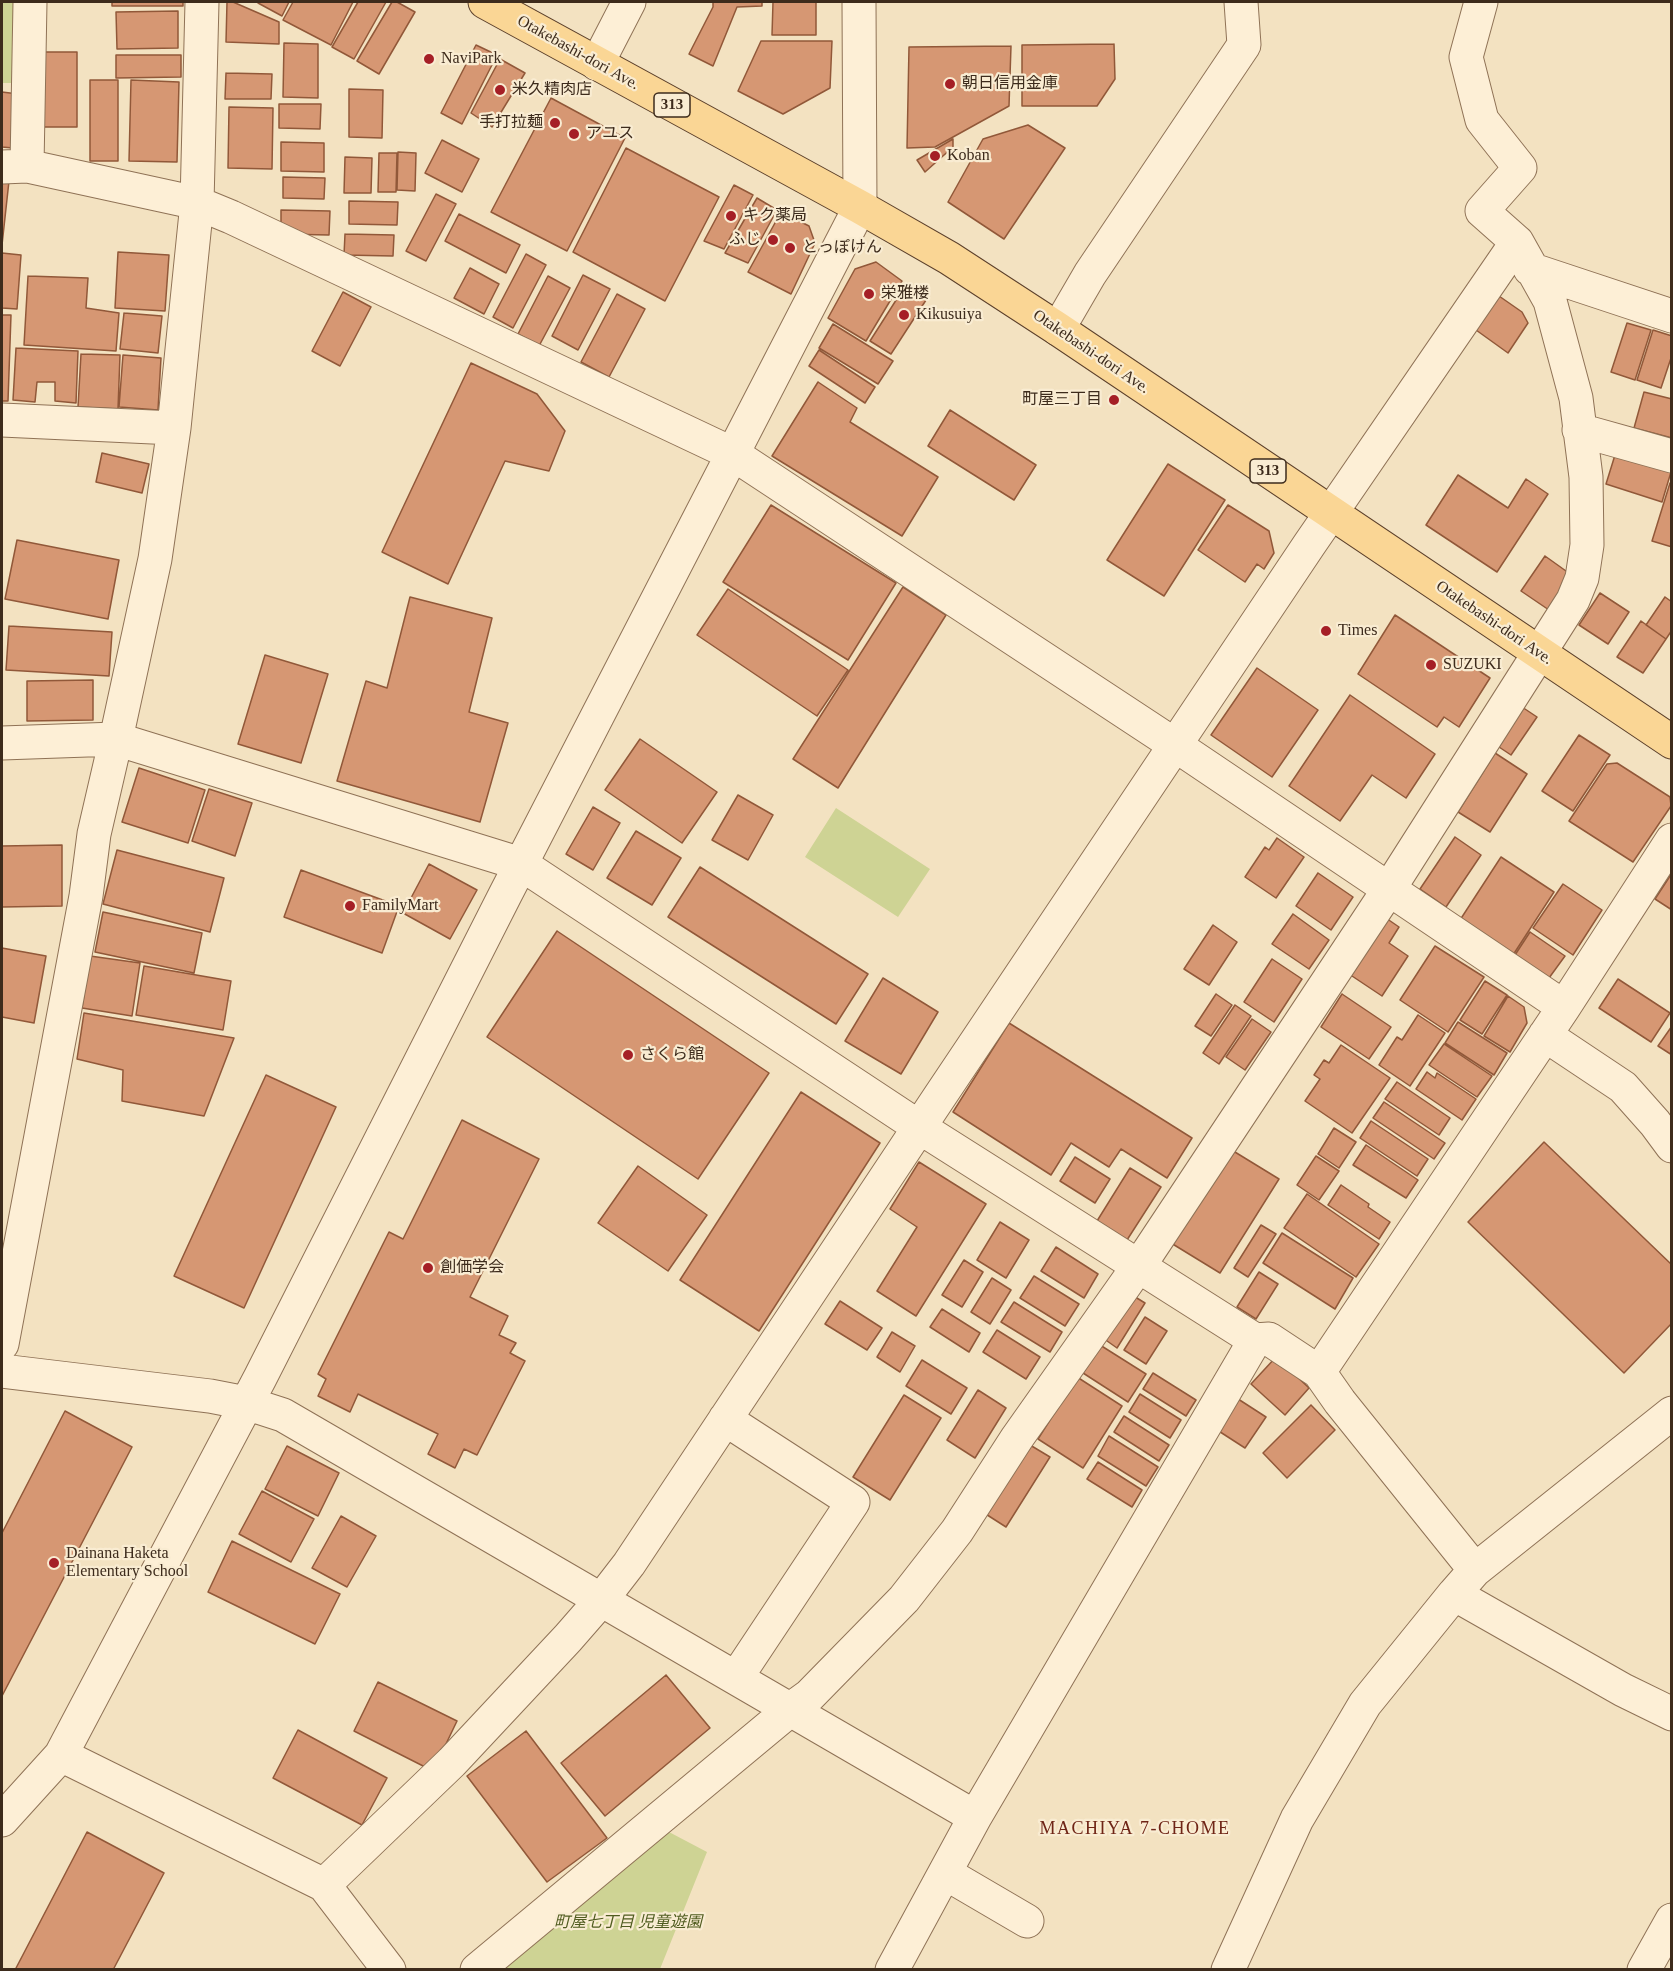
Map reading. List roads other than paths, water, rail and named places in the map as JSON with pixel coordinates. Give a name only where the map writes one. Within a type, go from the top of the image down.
[{"type":"main road","name":"Otakebashi-dori Ave.","points":[[485,2],[949,258],[1671,742]]},
{"type":"street","points":[[30,2],[14,167],[197,203],[242,222],[733,454],[1176,745],[1564,1007]]},
{"type":"street","points":[[2,1344],[86,896],[94,834],[155,558],[174,428],[197,203],[202,2]]},
{"type":"street","points":[[597,64],[629,2]]},
{"type":"street","points":[[2,1820],[61,1755],[246,1403],[860,207],[859,2]]},
{"type":"street","points":[[1058,329],[1090,274],[1244,45],[1242,2]]},
{"type":"street","points":[[477,1970],[809,1696],[904,1599],[957,1531],[1017,1438],[1138,1267],[1389,889],[1573,600],[1582,578],[1587,545],[1586,477],[1576,398],[1550,301],[1523,255],[1482,211],[1520,168],[1482,120],[1466,57],[1481,2]]},
{"type":"street","points":[[1523,255],[1671,316]]},
{"type":"street","points":[[324,1884],[452,1762],[602,1599],[629,1564],[1330,514],[1523,255]]},
{"type":"street","points":[[2,420],[174,428]]},
{"type":"street","points":[[1579,430],[1671,456]]},
{"type":"street","points":[[2,743],[116,739],[521,864],[919,1127],[1138,1267],[1255,1340],[1269,1339],[1319,1372],[1340,1402],[1475,1570]]},
{"type":"street","points":[[1319,1372],[1564,1007],[1671,840]]},
{"type":"street","points":[[1545,1035],[1623,1087],[1655,1123],[1671,1146]]},
{"type":"street","points":[[892,1970],[975,1816],[1255,1340]]},
{"type":"street","points":[[2,1371],[210,1396],[246,1403],[282,1415],[975,1816]]},
{"type":"street","points":[[1228,1970],[1297,1819],[1365,1704],[1475,1570],[1671,1413]]},
{"type":"street","points":[[725,1419],[852,1502],[736,1678]]},
{"type":"street","points":[[1454,1594],[1623,1690],[1671,1714]]},
{"type":"street","points":[[61,1755],[324,1884],[388,1970]]},
{"type":"street","points":[[945,1873],[1027,1921]]},
{"type":"street","points":[[1644,1970],[1671,1920]]},
{"type":"place","name":"NaviPark","points":[[429,59]]},
{"type":"place","name":"朝日信用金庫","points":[[950,84]]},
{"type":"place","name":"米久精肉店","points":[[500,90]]},
{"type":"place","name":"手打拉麺","points":[[555,123]]},
{"type":"place","name":"アユス","points":[[574,134]]},
{"type":"place","name":"Koban","points":[[935,156]]},
{"type":"place","name":"キク薬局","points":[[731,216]]},
{"type":"place","name":"ふじ","points":[[773,240]]},
{"type":"place","name":"とっぽけん","points":[[790,248]]},
{"type":"place","name":"栄雅楼","points":[[869,294]]},
{"type":"place","name":"Kikusuiya","points":[[904,315]]},
{"type":"place","name":"町屋三丁目","points":[[1114,400]]},
{"type":"place","name":"Times","points":[[1326,631]]},
{"type":"place","name":"SUZUKI","points":[[1431,665]]},
{"type":"place","name":"FamilyMart","points":[[350,906]]},
{"type":"place","name":"さくら館","points":[[628,1055]]},
{"type":"place","name":"創価学会","points":[[428,1268]]},
{"type":"place","name":"Dainana Haketa Elementary School","points":[[54,1563]]},
{"type":"district","name":"MACHIYA 7-CHOME","points":[[1135,1829]]},
{"type":"park label","name":"町屋七丁目 児童遊園","points":[[628,1923]]}]
